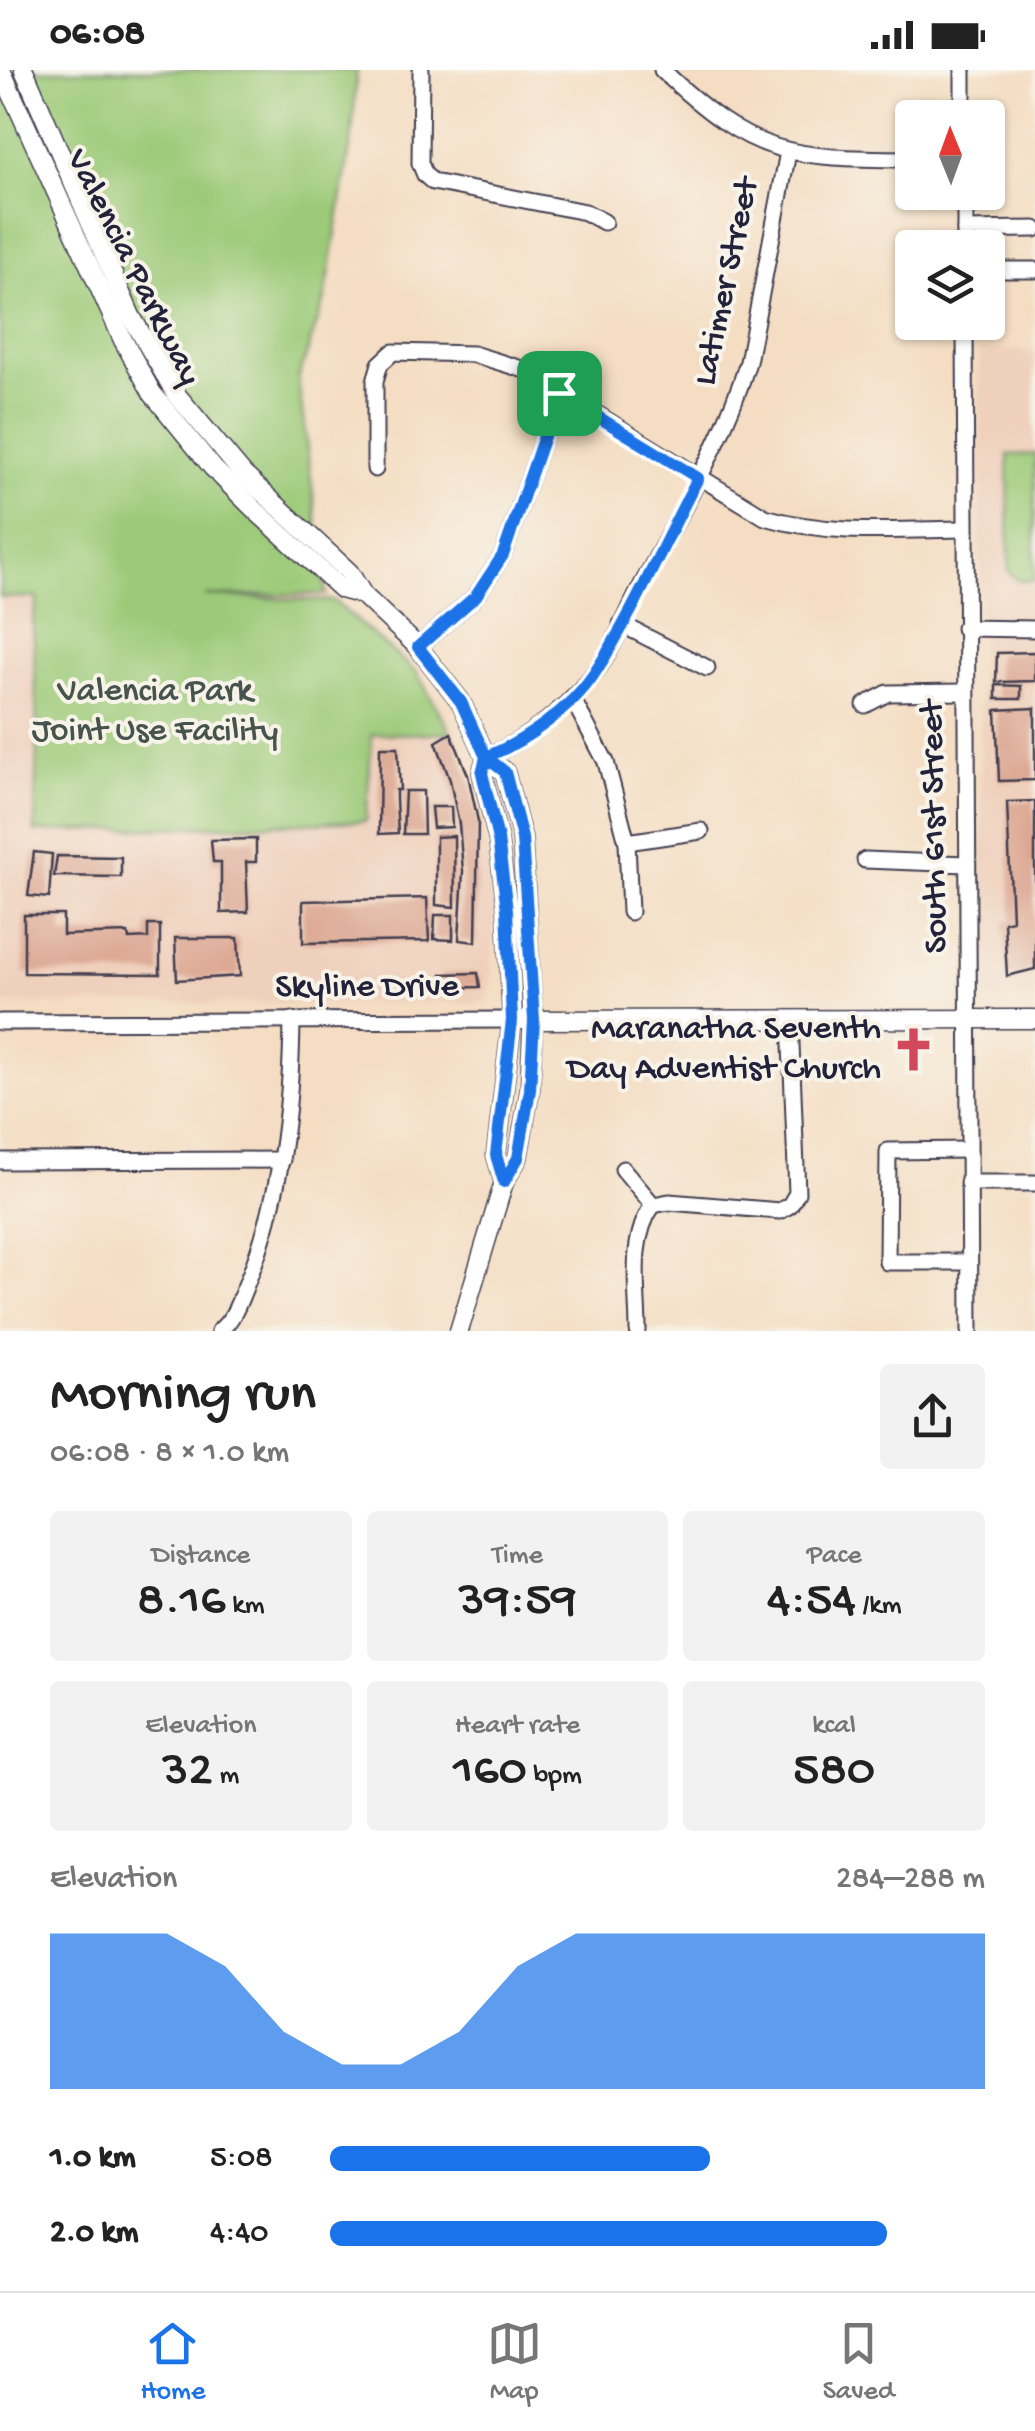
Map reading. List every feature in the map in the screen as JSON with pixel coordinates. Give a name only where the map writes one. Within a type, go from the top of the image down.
[{"type":"main road","name":"Valencia Parkway","points":[[1,70],[116,324],[152,393],[213,468],[254,509],[342,589],[363,595]]},
{"type":"main road","name":"Valencia Parkway","points":[[24,70],[131,316],[176,394],[243,474],[349,572],[363,595],[418,647],[461,702],[486,757],[505,772],[522,838],[534,1020],[530,1090],[518,1158],[504,1182],[459,1331]]},
{"type":"main road","name":"Valencia Parkway","points":[[486,757],[482,773],[498,839],[507,910],[512,1020],[496,1155],[504,1182]]},
{"type":"main road","name":"Skyline Drive","points":[[512,1020],[1035,1019]]},
{"type":"street","points":[[420,70],[420,163],[425,176],[433,182],[585,212],[604,222]]},
{"type":"street","points":[[662,70],[722,123],[754,140],[822,158],[895,159]]},
{"type":"street","points":[[962,70],[963,100]]},
{"type":"street","name":"Latimer Street","points":[[486,757],[508,748],[572,698],[592,676],[698,478],[739,392],[748,362],[788,152]]},
{"type":"street","points":[[1005,233],[1035,229]]},
{"type":"street","points":[[1005,270],[1035,270]]},
{"type":"street","name":"South 61st Street","points":[[965,340],[970,1331]]},
{"type":"street","points":[[375,470],[374,381],[380,364],[393,352],[473,354],[526,370],[766,518],[826,529],[964,529]]},
{"type":"street","points":[[418,647],[476,596],[503,555],[559,393]]},
{"type":"street","points":[[621,624],[706,668]]},
{"type":"street","points":[[964,628],[1035,629]]},
{"type":"street","points":[[864,705],[888,693],[964,692]]},
{"type":"street","points":[[572,698],[606,762],[627,842],[630,912]]},
{"type":"street","points":[[627,842],[701,831]]},
{"type":"street","points":[[865,860],[966,864]]},
{"type":"street","points":[[638,1331],[637,1244],[653,1205],[668,1202],[780,1210],[790,1205],[797,1193],[790,1019]]},
{"type":"street","points":[[219,1331],[228,1324],[239,1303],[271,1215],[290,1095],[292,1020]]},
{"type":"street","name":"Skyline Drive","points":[[0,1022],[512,1020]]},
{"type":"street","points":[[968,1150],[888,1151],[887,1244],[887,1262],[968,1262]]},
{"type":"street","points":[[0,1161],[282,1160]]},
{"type":"street","points":[[623,1169],[653,1205]]},
{"type":"street","points":[[968,1183],[1035,1182]]},
{"type":"shaded area","points":[[979,350],[1035,351],[1035,999],[982,999]]},
{"type":"shaded area","points":[[326,594],[406,658],[448,717],[481,805],[495,909],[489,1002],[0,1004],[0,597]]},
{"type":"green space","name":"Valencia Park Joint Use Facility","points":[[0,70],[357,70],[352,135],[325,299],[298,379],[326,594],[205,596],[334,601],[417,673],[451,733],[372,734],[366,821],[35,832],[33,618],[38,598],[0,597]]},
{"type":"green space","points":[[1035,454],[1035,580],[1018,581],[1009,571],[1008,455]]},
{"type":"building","points":[[1035,652],[1035,681],[996,682],[997,653]]},
{"type":"building","points":[[996,685],[1021,686],[1021,699],[996,699]]},
{"type":"building","points":[[1035,708],[1035,780],[999,781],[996,710]]},
{"type":"building","points":[[451,733],[468,775],[478,821],[476,942],[459,940],[463,871],[459,824],[450,780],[436,742]]},
{"type":"building","points":[[380,747],[398,747],[398,833],[379,834]]},
{"type":"building","points":[[405,791],[423,791],[424,834],[403,834]]},
{"type":"building","points":[[1035,801],[1035,969],[1007,976],[1004,922],[1012,920],[1007,802]]},
{"type":"building","points":[[431,807],[451,807],[452,827],[433,828]]},
{"type":"building","points":[[454,836],[455,907],[436,905],[436,837]]},
{"type":"building","points":[[256,839],[256,862],[246,862],[248,912],[221,913],[221,862],[213,862],[211,840]]},
{"type":"building","points":[[34,852],[52,854],[49,898],[28,896]]},
{"type":"building","points":[[57,856],[121,857],[121,877],[54,876]]},
{"type":"building","points":[[427,898],[429,941],[303,943],[303,901]]},
{"type":"building","points":[[24,915],[63,915],[63,935],[128,933],[129,939],[148,938],[148,925],[160,925],[160,974],[24,973]]},
{"type":"building","points":[[435,915],[453,915],[453,940],[434,939]]},
{"type":"building","points":[[175,938],[238,938],[240,976],[177,980]]},
{"type":"building","points":[[478,973],[480,987],[443,988],[442,974]]},
{"type":"place","name":"Maranatha Seventh Day Adventist Church","points":[[914,1050]]},
{"type":"route","points":[[559,393],[503,555],[476,596],[418,647],[461,702],[486,757],[482,773],[498,839],[507,910],[511,996],[512,1020],[496,1155],[504,1182],[518,1158],[530,1090],[534,1020],[522,838],[505,772],[486,757],[508,748],[552,715],[592,676],[698,478],[559,393]]}]
